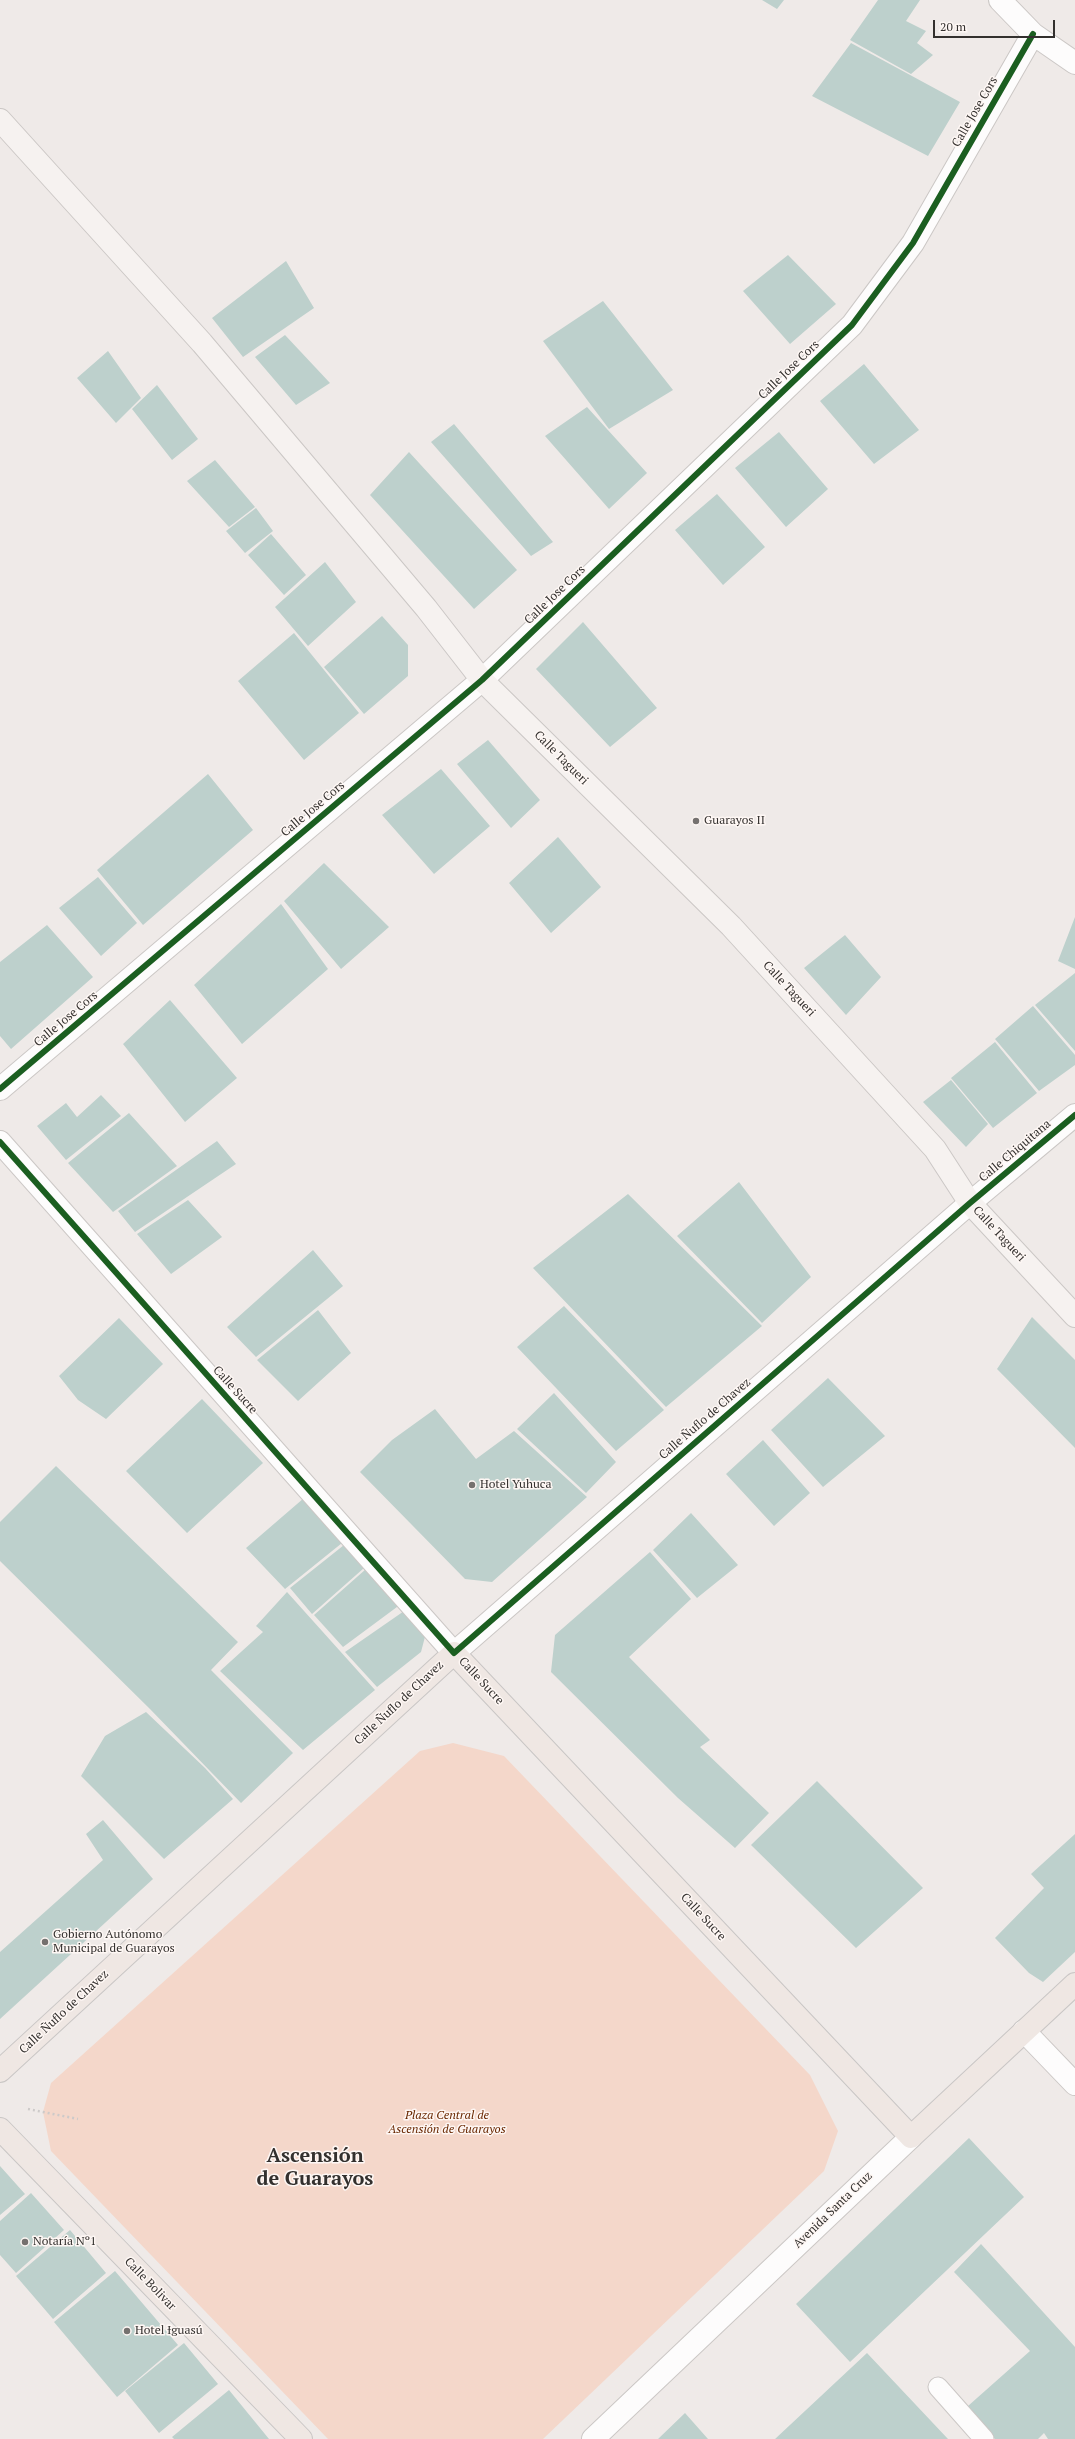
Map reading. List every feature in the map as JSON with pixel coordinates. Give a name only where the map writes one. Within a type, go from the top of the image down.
[{"type":"main road","name":"Calle Tagueri","points":[[0,120],[202,343],[426,608],[482,680],[731,926],[935,1149],[970,1202],[1075,1316]]},
{"type":"main road","name":"Calle Ñuflo de Chavez","points":[[0,2071],[454,1653]]},
{"type":"main road","name":"Calle Sucre","points":[[454,1653],[911,2137]]},
{"type":"main road","name":"Avenida Santa Cruz","points":[[911,2137],[1075,1984]]},
{"type":"main road","name":"Calle Bolivar","points":[[0,2129],[301,2439]]},
{"type":"street","points":[[1000,0],[1032,34],[1075,63]]},
{"type":"street","name":"Calle Jose Cors","points":[[0,1089],[482,680],[852,325],[913,243],[1032,34]]},
{"type":"street","name":"Calle Chiquitana","points":[[970,1202],[1075,1116]]},
{"type":"street","name":"Calle Sucre","points":[[0,1142],[454,1653]]},
{"type":"street","name":"Calle Ñuflo de Chavez","points":[[454,1653],[970,1202]]},
{"type":"street","points":[[1024,2031],[1075,2084]]},
{"type":"street","name":"Avenida Santa Cruz","points":[[593,2439],[911,2137]]},
{"type":"lane","points":[[938,2387],[984,2439]]},
{"type":"path","points":[[21,2108],[78,2119]]},
{"type":"green space","name":"Plaza Central de Ascensión de Guarayos","points":[[453,1743],[504,1756],[810,2075],[838,2131],[824,2171],[543,2439],[328,2439],[51,2151],[43,2112],[51,2083],[420,1751]]},
{"type":"building","points":[[762,0],[784,0],[777,9]]},
{"type":"building","points":[[878,0],[920,0],[906,21],[926,31],[917,43],[933,55],[911,74],[850,40]]},
{"type":"building","points":[[851,43],[960,102],[928,156],[812,96]]},
{"type":"building","points":[[788,255],[836,304],[790,344],[743,291]]},
{"type":"building","points":[[286,261],[314,308],[243,357],[212,318]]},
{"type":"building","points":[[603,301],[673,390],[609,429],[543,341]]},
{"type":"building","points":[[285,335],[330,383],[296,405],[255,357]]},
{"type":"building","points":[[108,351],[141,398],[116,423],[77,378]]},
{"type":"building","points":[[864,364],[919,430],[874,464],[820,401]]},
{"type":"building","points":[[157,385],[198,439],[172,460],[132,409]]},
{"type":"building","points":[[587,407],[647,473],[609,509],[545,436]]},
{"type":"building","points":[[454,424],[553,542],[531,556],[431,442]]},
{"type":"building","points":[[779,432],[828,489],[786,527],[735,468]]},
{"type":"building","points":[[409,452],[517,570],[474,609],[370,495]]},
{"type":"building","points":[[215,460],[255,507],[229,527],[187,481]]},
{"type":"building","points":[[717,494],[765,547],[723,585],[675,530]]},
{"type":"building","points":[[256,508],[273,531],[245,553],[226,531]]},
{"type":"building","points":[[271,534],[306,575],[284,595],[248,555]]},
{"type":"building","points":[[325,562],[356,602],[308,646],[275,607]]},
{"type":"building","points":[[382,616],[408,645],[408,676],[364,714],[324,667]]},
{"type":"building","points":[[583,622],[657,708],[610,747],[536,669]]},
{"type":"building","points":[[294,633],[359,713],[304,760],[238,681]]},
{"type":"building","points":[[488,740],[540,800],[511,828],[457,764]]},
{"type":"building","points":[[441,769],[490,826],[434,874],[382,815]]},
{"type":"building","points":[[208,774],[253,830],[143,925],[97,870]]},
{"type":"building","points":[[558,837],[601,887],[551,933],[509,883]]},
{"type":"building","points":[[324,863],[389,927],[341,969],[284,901]]},
{"type":"building","points":[[98,877],[137,923],[101,956],[59,908]]},
{"type":"building","points":[[281,904],[328,969],[242,1044],[194,985]]},
{"type":"building","points":[[1075,917],[1075,969],[1058,961]]},
{"type":"building","points":[[47,925],[93,977],[11,1049],[0,1036],[0,962]]},
{"type":"building","points":[[845,935],[881,977],[846,1015],[804,968]]},
{"type":"building","points":[[1075,973],[1075,1051],[1035,1005]]},
{"type":"building","points":[[170,1000],[237,1078],[185,1122],[123,1044]]},
{"type":"building","points":[[1033,1006],[1075,1055],[1075,1065],[1039,1091],[995,1039]]},
{"type":"building","points":[[995,1042],[1037,1093],[993,1128],[951,1078]]},
{"type":"building","points":[[951,1080],[988,1124],[966,1147],[923,1102]]},
{"type":"building","points":[[101,1095],[121,1116],[66,1160],[37,1126],[66,1103],[77,1117]]},
{"type":"building","points":[[129,1113],[177,1166],[113,1212],[68,1163]]},
{"type":"building","points":[[217,1141],[236,1164],[135,1232],[118,1211]]},
{"type":"building","points":[[739,1182],[811,1277],[762,1323],[677,1236]]},
{"type":"building","points":[[628,1194],[762,1326],[666,1407],[533,1268]]},
{"type":"building","points":[[188,1200],[222,1237],[171,1274],[137,1234]]},
{"type":"building","points":[[313,1250],[343,1286],[256,1357],[227,1327]]},
{"type":"building","points":[[564,1306],[664,1410],[616,1451],[517,1347]]},
{"type":"building","points":[[318,1310],[351,1353],[298,1401],[257,1360]]},
{"type":"building","points":[[1032,1317],[1075,1360],[1075,1448],[997,1369]]},
{"type":"building","points":[[119,1318],[163,1364],[106,1419],[78,1400],[59,1376]]},
{"type":"building","points":[[828,1378],[885,1436],[823,1487],[771,1430]]},
{"type":"building","points":[[554,1393],[616,1462],[586,1493],[517,1429]]},
{"type":"building","points":[[202,1399],[263,1463],[187,1533],[126,1471]]},
{"type":"building","name":"Hotel Yuhuca","points":[[435,1409],[476,1459],[514,1431],[587,1497],[492,1582],[465,1579],[360,1472],[392,1440]]},
{"type":"building","points":[[763,1440],[810,1493],[774,1526],[726,1474]]},
{"type":"building","points":[[56,1466],[238,1642],[211,1670],[293,1753],[241,1803],[150,1709],[0,1561],[0,1522]]},
{"type":"building","points":[[304,1498],[342,1543],[285,1589],[246,1548]]},
{"type":"building","points":[[691,1513],[738,1565],[697,1598],[653,1550]]},
{"type":"building","points":[[344,1545],[364,1568],[312,1614],[290,1588]]},
{"type":"building","points":[[650,1552],[691,1599],[629,1657],[710,1740],[700,1747],[769,1813],[735,1848],[678,1798],[551,1672],[555,1635]]},
{"type":"building","points":[[366,1569],[401,1604],[343,1647],[314,1615]]},
{"type":"building","points":[[287,1592],[375,1690],[303,1750],[220,1671],[263,1632],[256,1626]]},
{"type":"building","points":[[407,1609],[426,1633],[421,1652],[377,1687],[345,1652]]},
{"type":"building","points":[[146,1712],[205,1768],[233,1799],[164,1859],[81,1776],[105,1736]]},
{"type":"building","points":[[817,1781],[923,1888],[856,1948],[751,1845]]},
{"type":"building","points":[[103,1820],[153,1879],[0,2019],[0,1952],[103,1860],[86,1834]]},
{"type":"building","points":[[1075,1834],[1075,1952],[1043,1982],[1029,1973],[995,1938],[1044,1888],[1031,1874]]},
{"type":"building","points":[[969,2138],[1024,2197],[850,2362],[796,2304]]},
{"type":"building","points":[[0,2166],[25,2194],[0,2215]]},
{"type":"building","name":"Notaría Nº1","points":[[31,2193],[64,2230],[16,2273],[0,2255],[0,2221]]},
{"type":"building","points":[[70,2230],[106,2273],[53,2319],[16,2276]]},
{"type":"building","points":[[981,2244],[1075,2347],[1075,2439],[1048,2439],[1044,2433],[1038,2439],[995,2439],[968,2406],[1030,2351],[954,2272]]},
{"type":"building","points":[[115,2271],[178,2345],[117,2397],[54,2322]]},
{"type":"building","points":[[184,2343],[218,2384],[159,2433],[125,2391]]},
{"type":"building","points":[[867,2353],[948,2439],[775,2439]]},
{"type":"building","points":[[229,2390],[269,2439],[174,2439],[172,2437]]},
{"type":"building","points":[[685,2413],[708,2439],[658,2439]]},
{"type":"cycle path","points":[[0,1089],[482,680],[852,325],[913,243],[1033,34]]},
{"type":"cycle path","points":[[0,1142],[454,1653],[970,1203],[1075,1115]]},
{"type":"place","name":"Guarayos II","points":[[696,821]]},
{"type":"place","name":"Hotel Yuhuca","points":[[472,1485]]},
{"type":"place","name":"Gobierno Autónomo Municipal de Guarayos","points":[[45,1942]]},
{"type":"place","name":"Notaría Nº1","points":[[25,2242]]},
{"type":"place","name":"Hotel Ɨguasú","points":[[127,2331]]},
{"type":"district","name":"Ascensión de Guarayos","points":[[315,2168]]}]
